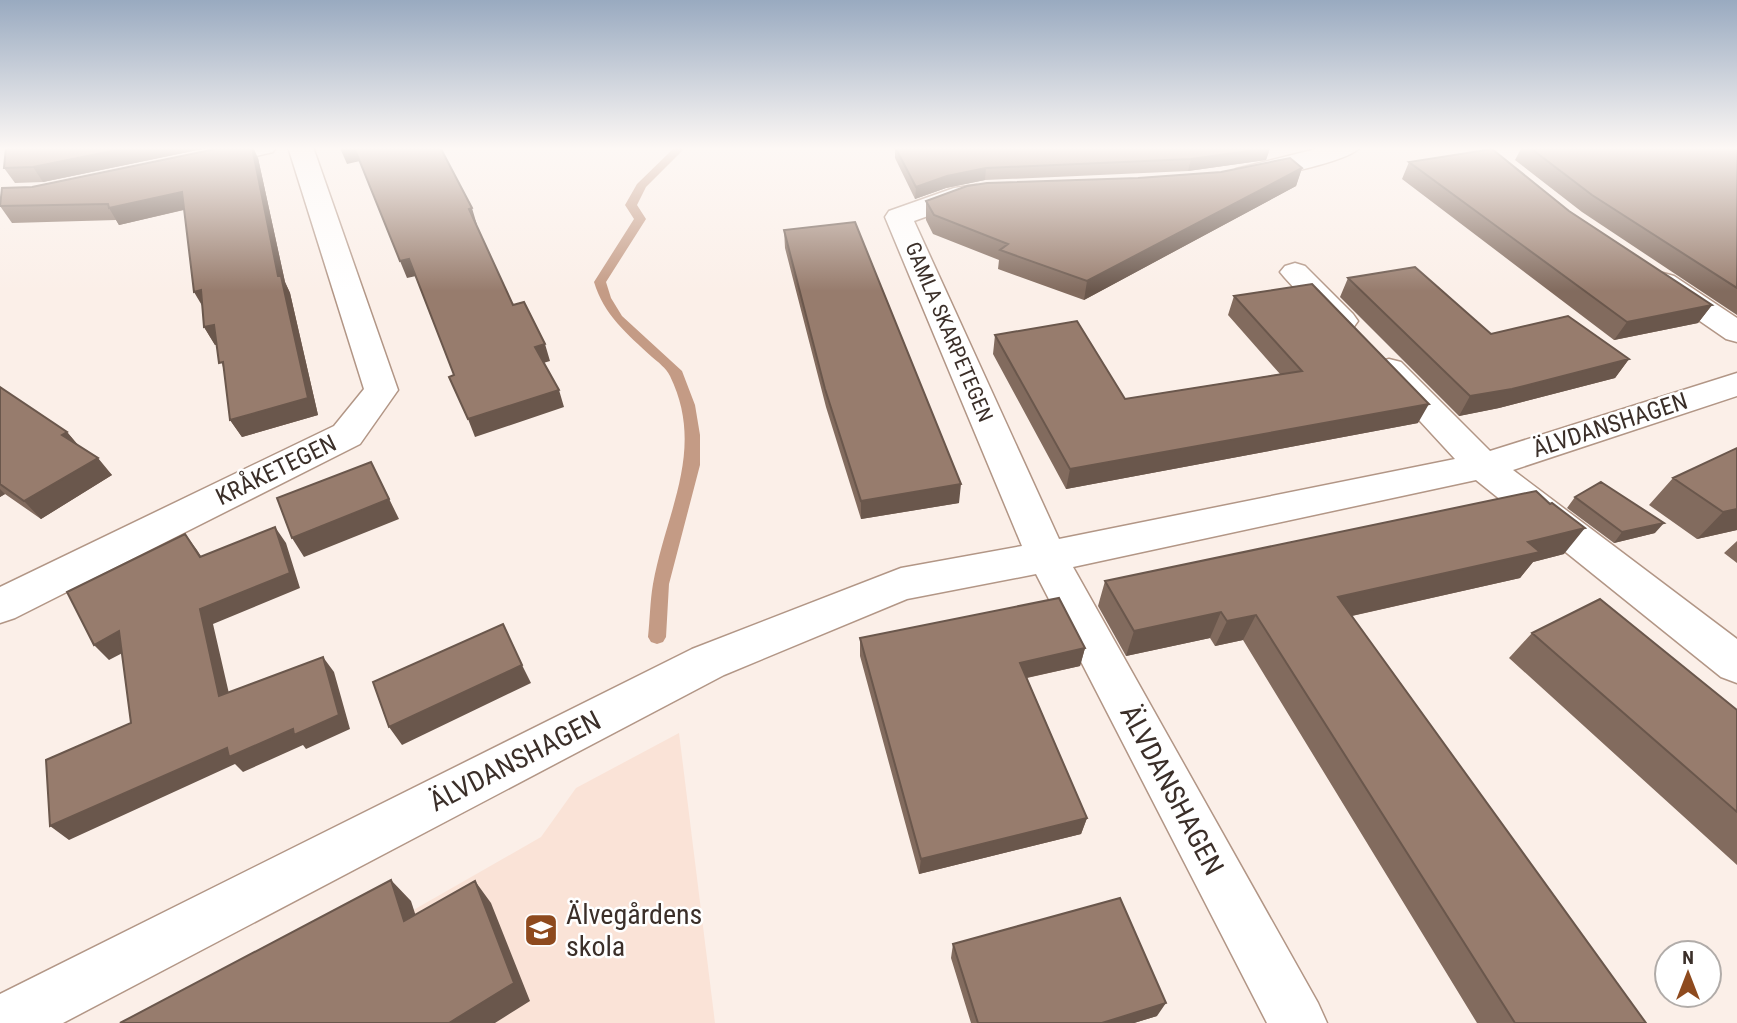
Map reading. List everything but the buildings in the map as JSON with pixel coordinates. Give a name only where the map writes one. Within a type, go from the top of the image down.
[{"type":"street","name":"KRÅKETEGEN","points":[[0,606],[347,435],[381,390],[316,195]]},
{"type":"street","name":"GAMLA SKARPETEGEN","points":[[961,195],[899,217],[1047,557]]},
{"type":"street","points":[[1638,265],[1737,332]]},
{"type":"street","name":"ÄLVDANSHAGEN","points":[[1295,272],[1483,466],[1737,664]]},
{"type":"street","name":"ÄLVDANSHAGEN","points":[[4,1023],[708,662],[901,584],[1047,557],[1483,466],[1737,384]]},
{"type":"street","name":"ÄLVDANSHAGEN","points":[[1047,557],[1298,1023]]},
{"type":"shaded area","name":"Älvegårdens skola","points":[[679,733],[715,1023],[216,1023],[541,837],[576,788]]},
{"type":"waterway","points":[[636,195],[631,205],[640,219],[600,282],[605,298],[617,318],[675,371],[688,405],[693,435],[692,465],[661,584],[657,637]]},
{"type":"place","name":"Älvegårdens skola","points":[[541,930]]}]
